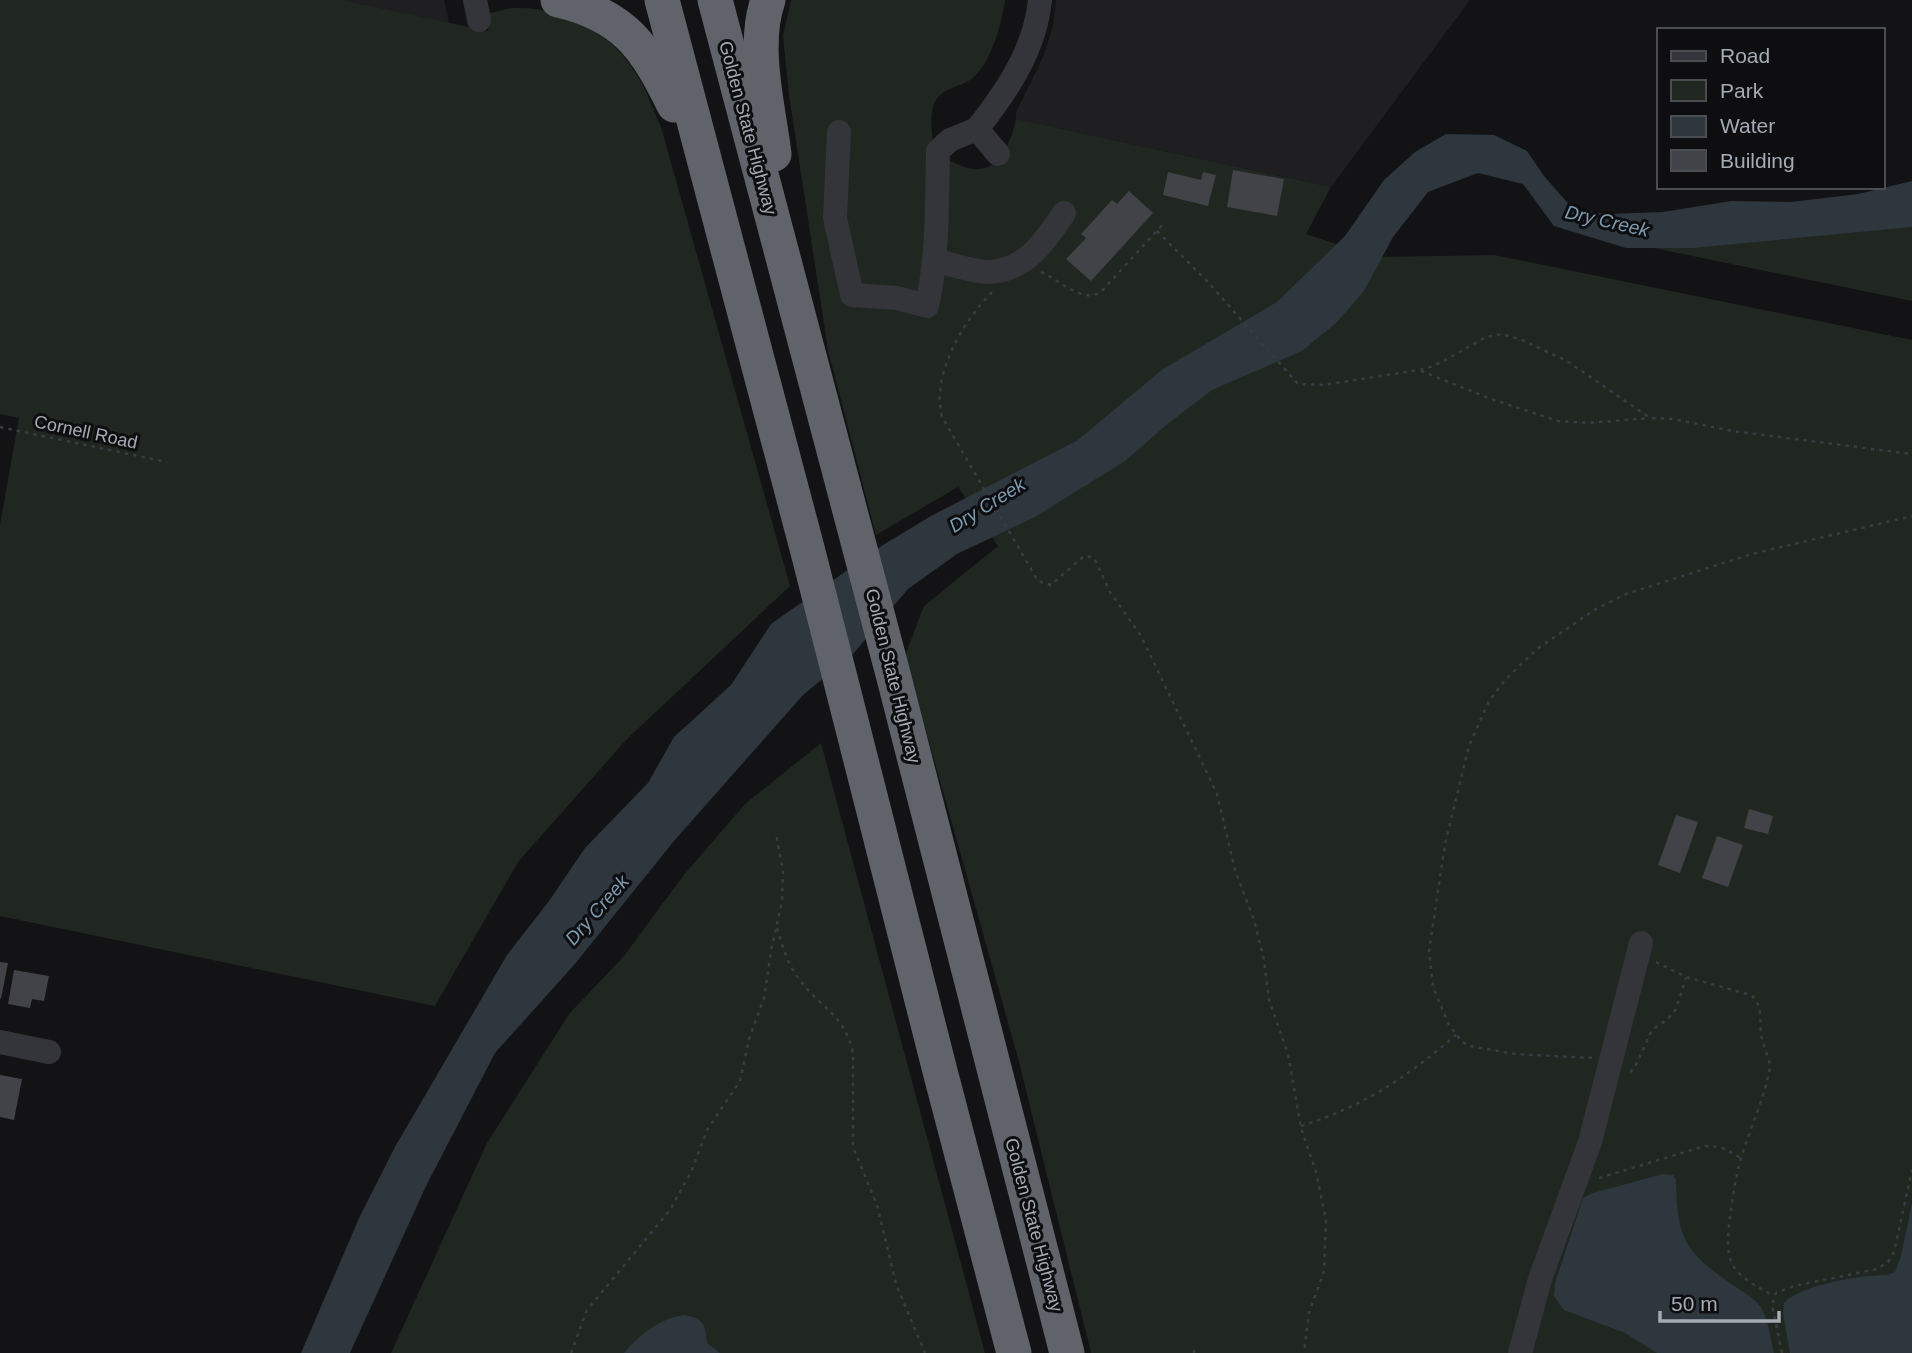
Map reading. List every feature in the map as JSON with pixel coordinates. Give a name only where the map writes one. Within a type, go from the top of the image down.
[{"type":"highway","points":[[558,0],[602,14],[621,26],[639,46],[656,68],[707,174]]},
{"type":"highway","points":[[662,0],[847,701],[940,1075],[1014,1353]]},
{"type":"highway","name":"Golden State Highway","points":[[715,0],[893,674],[1067,1353]]},
{"type":"highway","points":[[768,0],[761,27],[761,51],[790,286]]},
{"type":"street","points":[[839,132],[835,218],[852,295],[897,298],[927,306],[934,260],[938,152],[950,140],[977,129],[997,104],[1026,56],[1040,0]]},
{"type":"street","points":[[977,129],[998,154]]},
{"type":"street","points":[[934,260],[987,272],[1011,268],[1040,249],[1064,213]]},
{"type":"street","points":[[1520,1353],[1540,1279],[1590,1142],[1640,947]]},
{"type":"street","points":[[0,1042],[49,1052]]},
{"type":"path","points":[[1036,271],[1051,276],[1080,294],[1094,296],[1100,293],[1165,222]]},
{"type":"path","points":[[1157,231],[1207,281],[1292,380],[1302,385],[1323,385],[1414,370],[1442,362],[1486,337],[1511,336],[1567,361],[1650,418]]},
{"type":"path","points":[[999,287],[976,311],[951,351],[942,374],[939,408],[946,426],[1038,580],[1046,585],[1056,582],[1080,558],[1092,557],[1097,562],[1110,592],[1141,636],[1217,794],[1231,857],[1248,900],[1262,949],[1269,1000],[1288,1054],[1301,1126],[1319,1185],[1327,1235],[1324,1271],[1309,1313],[1304,1353]]},
{"type":"path","points":[[1414,370],[1431,373],[1464,389],[1558,421],[1588,423],[1650,418],[1674,419],[1732,431],[1912,454]]},
{"type":"path","name":"Cornell Road","points":[[0,427],[167,462]]},
{"type":"path","points":[[1611,1058],[1501,1052],[1470,1046],[1456,1035],[1443,1014],[1433,987],[1429,963],[1430,940],[1463,764],[1482,714],[1506,679],[1556,635],[1596,609],[1626,594],[1752,554],[1912,516]]},
{"type":"path","points":[[570,1353],[587,1310],[670,1210],[688,1178],[707,1129],[740,1081],[749,1039],[764,998],[777,929],[783,881],[776,833]]},
{"type":"path","points":[[777,929],[799,980],[841,1022],[851,1041],[856,1158],[877,1205],[897,1284],[925,1353]]},
{"type":"path","points":[[1640,947],[1662,965],[1686,977],[1751,995],[1759,1006],[1760,1033],[1770,1067],[1741,1158],[1731,1213],[1728,1252],[1740,1274],[1774,1296]]},
{"type":"path","points":[[1602,1097],[1612,1084],[1635,1067],[1648,1035],[1672,1014],[1679,1002],[1686,977]]},
{"type":"path","points":[[1301,1126],[1379,1093],[1456,1035]]},
{"type":"path","points":[[1575,1184],[1705,1146],[1721,1147],[1741,1158]]},
{"type":"path","points":[[1782,1353],[1772,1305],[1774,1296],[1782,1289],[1877,1269],[1888,1262],[1896,1245],[1912,1170]]},
{"type":"shaded area","points":[[343,0],[444,0],[449,23]]},
{"type":"shaded area","points":[[1056,0],[1470,0],[1331,187],[1016,119],[1016,112],[1044,55],[1053,26]]},
{"type":"green space","points":[[0,0],[343,0],[488,31],[489,13],[513,8],[535,9],[572,19],[605,38],[631,66],[649,98],[661,127],[790,586],[627,739],[518,862],[435,1006],[0,916],[0,525],[19,418],[0,414]]},
{"type":"green space","points":[[791,0],[1005,0],[998,32],[989,55],[977,74],[943,93],[934,105],[933,149],[963,167],[987,167],[996,161],[1011,137],[1016,119],[1331,187],[1306,234],[1375,257],[1494,255],[1912,340],[1912,1353],[1091,1353],[1018,1058],[905,656],[924,606],[998,546],[958,487],[876,535],[828,350],[789,95],[783,36]]},
{"type":"green space","points":[[1912,206],[1912,301],[1561,229],[1904,209]]},
{"type":"green space","points":[[821,743],[985,1353],[391,1353],[487,1143],[569,1014],[624,956],[683,876],[745,804]]},
{"type":"water","name":"Dry Creek","points":[[1446,134],[1494,135],[1527,151],[1544,176],[1573,209],[1608,214],[1663,212],[1731,201],[1791,202],[1858,194],[1912,181],[1912,227],[1693,248],[1626,248],[1554,226],[1523,184],[1478,173],[1428,192],[1393,237],[1364,291],[1336,323],[1302,351],[1212,390],[1125,461],[1035,517],[957,554],[908,589],[853,654],[803,695],[674,841],[574,965],[495,1053],[426,1186],[350,1353],[301,1353],[360,1216],[395,1147],[507,955],[549,901],[585,848],[648,783],[674,737],[731,685],[771,624],[883,545],[931,516],[1078,440],[1163,369],[1277,302],[1345,236],[1384,180],[1415,152]]},
{"type":"water","points":[[1663,1174],[1673,1175],[1676,1180],[1678,1215],[1686,1240],[1714,1272],[1760,1306],[1774,1353],[1657,1353],[1625,1333],[1564,1310],[1554,1296],[1555,1283],[1583,1198]]},
{"type":"water","points":[[1912,1203],[1912,1353],[1790,1353],[1783,1313],[1784,1303],[1793,1296],[1818,1286],[1895,1272]]},
{"type":"water","points":[[684,1315],[702,1323],[707,1343],[720,1353],[624,1353],[651,1328]]},
{"type":"building","points":[[1233,170],[1284,179],[1277,216],[1227,207]]},
{"type":"building","points":[[1168,172],[1201,180],[1203,172],[1216,175],[1208,206],[1163,195]]},
{"type":"building","points":[[1129,191],[1153,213],[1091,281],[1066,259],[1086,238],[1081,234],[1112,200],[1117,204]]},
{"type":"building","points":[[1749,809],[1773,816],[1768,834],[1744,828]]},
{"type":"building","points":[[1676,815],[1698,822],[1680,873],[1658,865]]},
{"type":"building","points":[[1717,836],[1743,845],[1728,887],[1702,878]]},
{"type":"building","points":[[0,962],[8,963],[1,999],[0,998]]},
{"type":"building","points":[[14,970],[49,976],[44,1001],[32,999],[30,1008],[8,1004]]},
{"type":"building","points":[[0,1075],[22,1079],[14,1120],[0,1117]]}]
